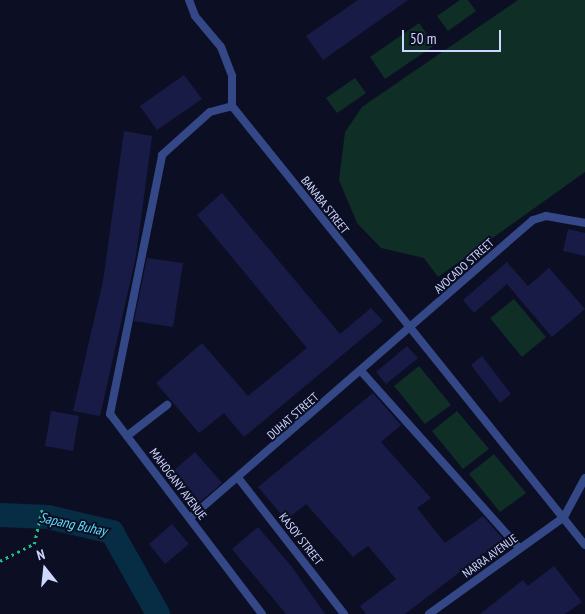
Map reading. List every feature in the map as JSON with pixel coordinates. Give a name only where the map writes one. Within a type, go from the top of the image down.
[{"type":"lane","points":[[189,0],[196,16],[221,47],[232,76],[232,106]]},
{"type":"lane","name":"BANABA STREET","points":[[232,106],[410,329],[564,518],[582,537],[585,545]]},
{"type":"lane","name":"MAHOGANY AVENUE","points":[[232,106],[210,112],[162,155],[110,414],[262,614]]},
{"type":"lane","name":"AVOCADO STREET","points":[[410,329],[533,220],[546,216],[585,223]]},
{"type":"lane","name":"DUHAT STREET","points":[[190,518],[239,479],[410,329]]},
{"type":"lane","points":[[362,371],[519,548]]},
{"type":"lane","points":[[127,436],[167,405]]},
{"type":"lane","points":[[564,518],[585,478]]},
{"type":"lane","name":"KASOY STREET","points":[[239,479],[344,614]]},
{"type":"lane","name":"NARRA AVENUE","points":[[433,613],[519,548],[564,518]]},
{"type":"path","points":[[0,561],[34,544],[42,508]]},
{"type":"green space","points":[[460,0],[468,0],[476,11],[448,31],[437,16]]},
{"type":"green space","points":[[518,0],[585,0],[585,172],[438,277],[424,258],[381,248],[357,223],[339,180],[345,132],[362,107]]},
{"type":"green space","points":[[419,23],[435,45],[385,79],[370,57]]},
{"type":"green space","points":[[355,78],[366,93],[337,113],[326,98]]},
{"type":"green space","points":[[514,299],[546,337],[522,357],[490,318]]},
{"type":"green space","points":[[419,366],[451,405],[425,424],[394,386]]},
{"type":"green space","points":[[457,411],[489,449],[463,469],[432,431]]},
{"type":"green space","points":[[494,454],[526,493],[500,512],[469,474]]},
{"type":"building","points":[[358,0],[408,0],[323,60],[306,36]]},
{"type":"building","points":[[184,75],[202,99],[157,130],[140,106]]},
{"type":"building","points":[[124,131],[152,136],[136,256],[100,416],[73,411],[103,281]]},
{"type":"building","points":[[222,193],[340,334],[371,308],[383,321],[244,437],[224,413],[199,433],[156,383],[202,343],[248,396],[307,348],[197,215]]},
{"type":"building","points":[[568,229],[585,233],[585,256],[563,251]]},
{"type":"building","points":[[147,258],[183,263],[173,327],[134,321]]},
{"type":"building","points":[[507,262],[528,286],[549,268],[585,309],[552,337],[507,284],[474,313],[463,300]]},
{"type":"building","points":[[407,346],[418,358],[386,384],[376,372]]},
{"type":"building","points":[[482,356],[511,394],[500,403],[471,365]]},
{"type":"building","points":[[373,393],[401,425],[381,442],[431,498],[417,508],[445,543],[483,516],[503,539],[405,614],[366,614],[360,606],[396,579],[368,546],[353,557],[306,504],[286,520],[258,487]]},
{"type":"building","points":[[51,411],[79,416],[73,451],[45,446]]},
{"type":"building","points":[[195,452],[222,483],[200,502],[173,471]]},
{"type":"building","points":[[172,524],[189,544],[165,564],[149,544]]},
{"type":"building","points":[[258,527],[292,567],[325,614],[286,614],[232,549]]},
{"type":"building","points":[[554,566],[582,602],[565,614],[480,614],[523,580],[528,586]]},
{"type":"waterway","name":"Sapang Buhay","points":[[0,515],[48,517],[112,532],[158,614]]}]
